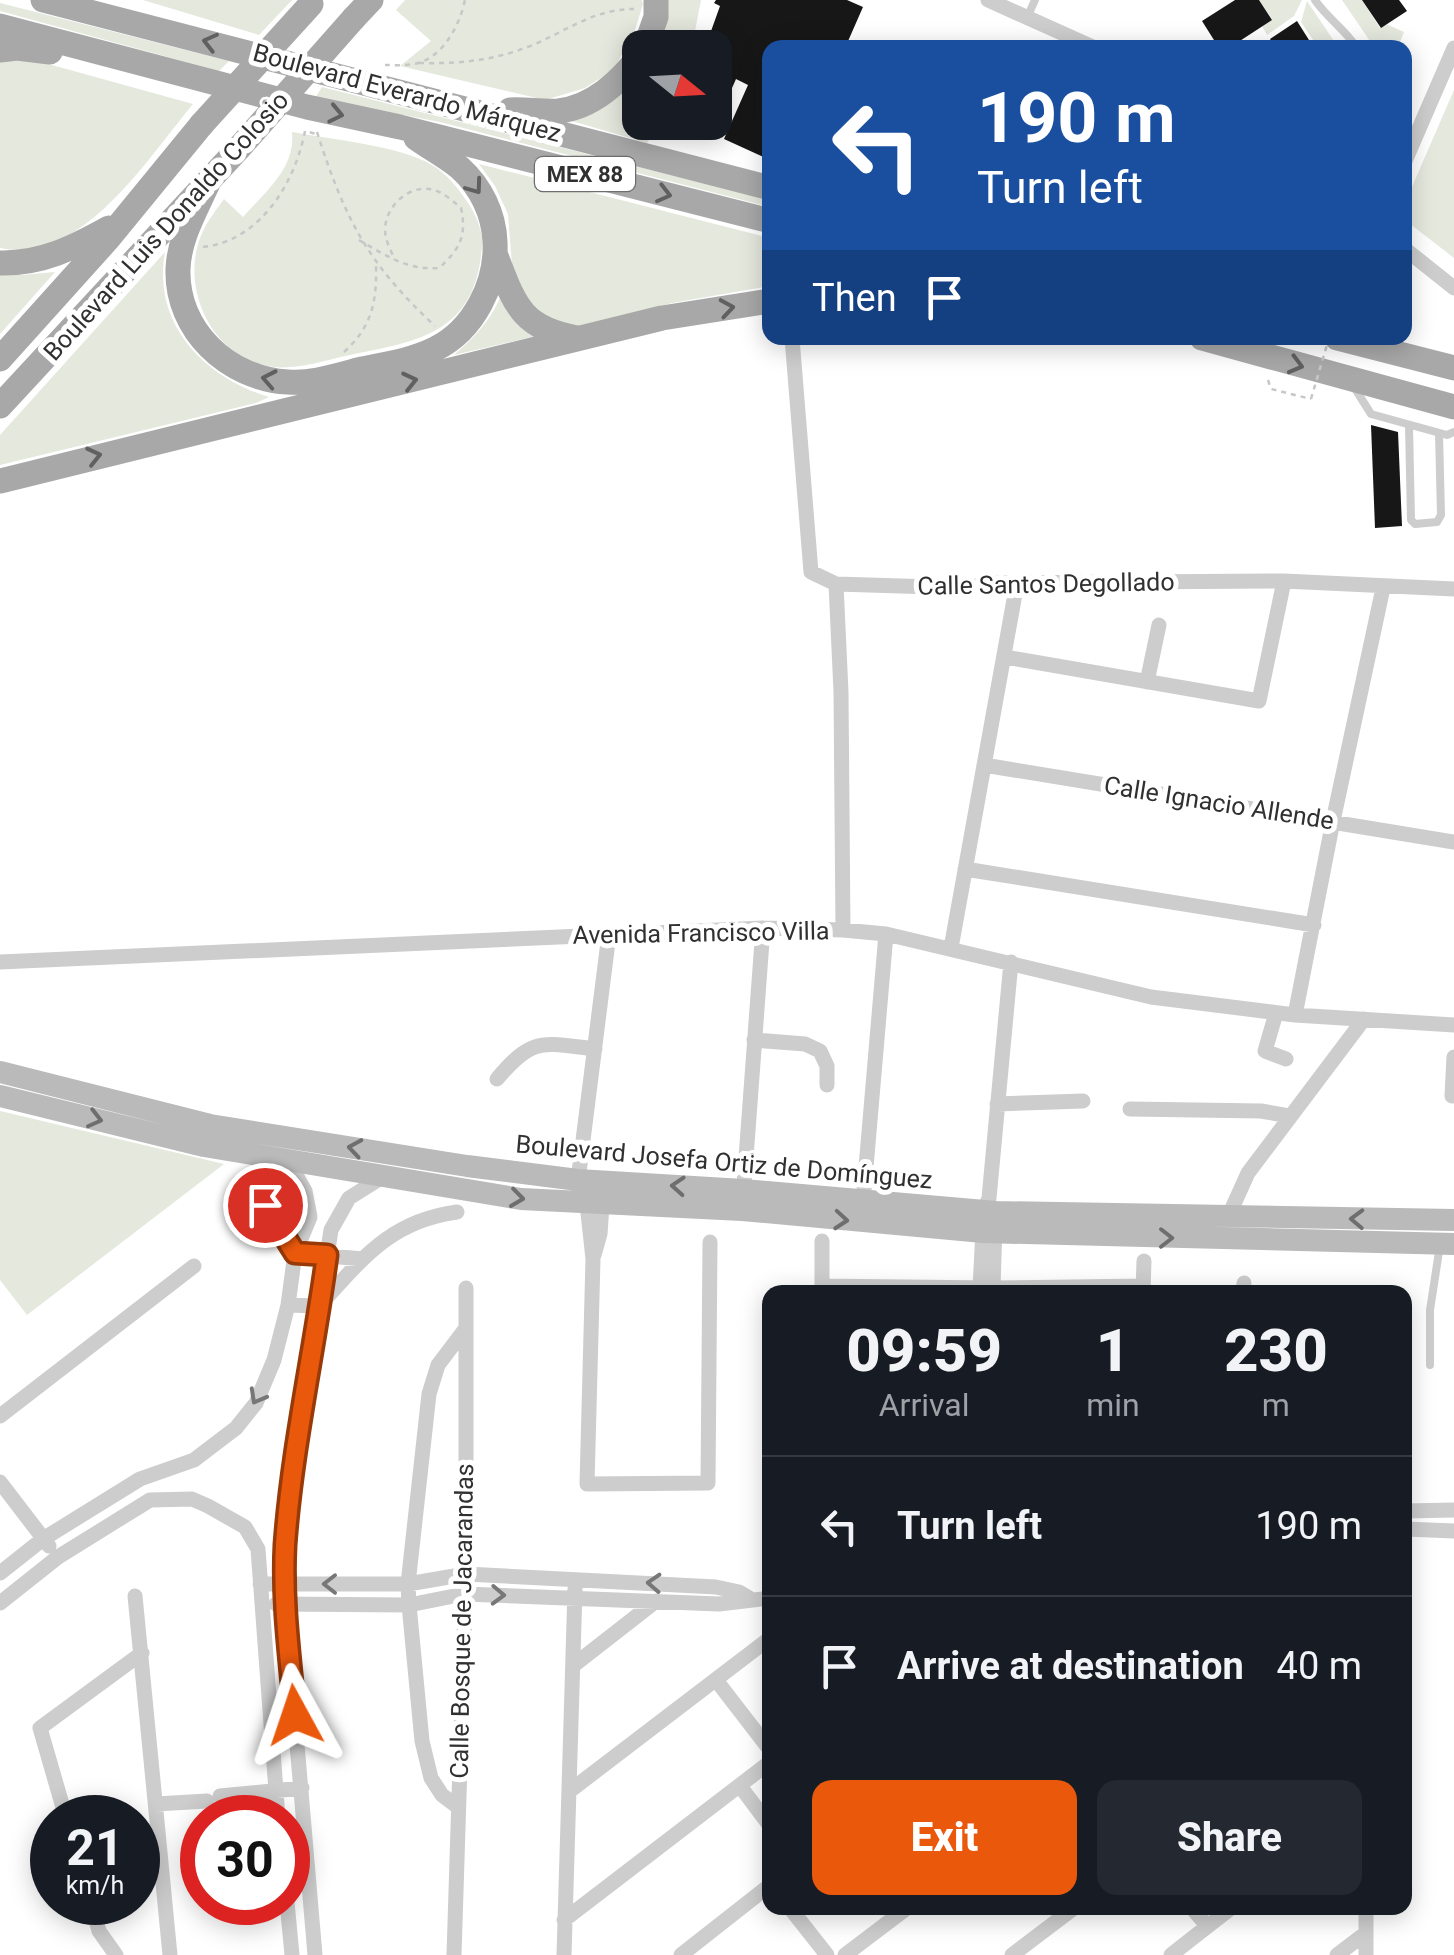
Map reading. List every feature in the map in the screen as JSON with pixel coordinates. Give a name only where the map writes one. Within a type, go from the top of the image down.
[{"type":"main road","name":"Boulevard Everardo Márquez","points":[[43,0],[762,186]]},
{"type":"main road","points":[[122,0],[152,27]]},
{"type":"main road","name":"Boulevard Luis Donaldo Colosio","points":[[0,358],[313,2]]},
{"type":"main road","points":[[651,5],[656,16],[651,30]]},
{"type":"main road","name":"Boulevard Luis Donaldo Colosio","points":[[0,406],[362,9]]},
{"type":"main road","name":"MEX 88","points":[[0,26],[307,107],[762,219]]},
{"type":"main road","points":[[0,50],[17,48],[140,62]]},
{"type":"main road","points":[[474,110],[561,111],[594,98],[622,79]]},
{"type":"main road","points":[[400,127],[460,168],[482,194],[494,226],[496,256],[514,303],[531,322],[560,335],[584,339]]},
{"type":"main road","points":[[208,182],[182,244],[180,291],[195,331],[211,350],[254,376],[308,382],[418,356],[440,347],[475,314],[488,289],[496,256]]},
{"type":"main road","points":[[0,263],[34,262],[71,248],[126,218]]},
{"type":"main road","points":[[0,481],[662,318],[762,302]]},
{"type":"main road","points":[[1225,345],[1450,412]]},
{"type":"main road","points":[[1364,345],[1454,368]]},
{"type":"street","points":[[988,0],[1077,40]]},
{"type":"street","points":[[1412,145],[1454,48]]},
{"type":"street","points":[[1412,255],[1454,288]]},
{"type":"street","name":"Calle Santos Degollado","points":[[793,345],[811,572],[836,584],[966,588],[989,583],[1284,580],[1384,588],[1454,588]]},
{"type":"street","points":[[1005,656],[1259,702],[1284,580]]},
{"type":"street","points":[[951,948],[1018,583]]},
{"type":"street","points":[[836,584],[843,930]]},
{"type":"street","points":[[1296,1015],[1384,588]]},
{"type":"street","points":[[1147,682],[1159,625]]},
{"type":"street","name":"Calle Ignacio Allende","points":[[984,764],[1454,842]]},
{"type":"street","points":[[965,869],[1314,925]]},
{"type":"street","points":[[742,1200],[762,928]]},
{"type":"street","name":"Avenida Francisco Villa","points":[[0,962],[762,928],[843,930],[886,934],[951,948],[1151,997],[1296,1015],[1454,1025]]},
{"type":"street","points":[[578,1180],[609,934]]},
{"type":"street","points":[[863,1202],[886,934]]},
{"type":"street","points":[[987,1285],[997,1104],[1011,962]]},
{"type":"street","points":[[1276,1013],[1264,1052],[1286,1059]]},
{"type":"street","points":[[1229,1215],[1248,1172],[1364,1020]]},
{"type":"street","points":[[754,1040],[805,1044],[820,1051],[827,1066],[827,1086]]},
{"type":"street","points":[[497,1079],[518,1054],[543,1042],[594,1049]]},
{"type":"street","points":[[1452,1096],[1454,1057]]},
{"type":"street","name":"Boulevard Josefa Ortiz de Domínguez","points":[[8,1086],[204,1146],[381,1178],[459,1201],[522,1199],[594,1205],[635,1194]]},
{"type":"street","name":"Boulevard Josefa Ortiz de Domínguez","points":[[8,1086],[210,1125],[578,1180],[635,1194],[1392,1244],[1447,1244]]},
{"type":"street","points":[[997,1104],[1083,1101]]},
{"type":"street","points":[[1130,1110],[1260,1111],[1288,1116]]},
{"type":"street","points":[[0,1573],[43,1539],[140,1478],[194,1460],[236,1428],[256,1403],[288,1305],[295,1253],[306,1229],[310,1205],[289,1162]]},
{"type":"street","points":[[288,1305],[319,1306],[362,1259],[396,1231],[459,1201],[467,1166]]},
{"type":"street","points":[[315,1955],[285,1604],[292,1488],[331,1230],[349,1198],[381,1178]]},
{"type":"street","points":[[238,1194],[265,1205],[295,1253]]},
{"type":"street","name":"Boulevard Josefa Ortiz de Domínguez","points":[[742,1200],[863,1202],[989,1217],[1229,1215],[1454,1220]]},
{"type":"street","points":[[594,1205],[587,1484],[708,1483],[710,1242]]},
{"type":"street","points":[[1392,1244],[1394,1220]]},
{"type":"street","points":[[822,1241],[822,1285]]},
{"type":"street","points":[[295,1253],[362,1259]]},
{"type":"street","points":[[1143,1285],[1144,1262]]},
{"type":"street","points":[[0,1416],[194,1266]]},
{"type":"street","name":"Calle Bosque de Jacarandas","points":[[454,1955],[466,1574],[466,1288]]},
{"type":"street","points":[[458,1807],[442,1795],[430,1778],[422,1741],[408,1584],[429,1394],[438,1366],[466,1328]]},
{"type":"street","points":[[140,1478],[150,1500]]},
{"type":"street","points":[[0,1482],[58,1557]]},
{"type":"street","points":[[0,1603],[58,1557],[150,1500],[192,1499],[228,1514],[245,1527],[258,1550],[276,1795]]},
{"type":"street","points":[[1412,1510],[1454,1510]]},
{"type":"street","points":[[1412,1529],[1454,1531]]},
{"type":"street","points":[[260,1584],[408,1584],[466,1574],[716,1587],[749,1598]]},
{"type":"street","points":[[564,1955],[576,1580]]},
{"type":"street","points":[[262,1604],[409,1605],[464,1594],[719,1604],[762,1598]]},
{"type":"street","points":[[135,1596],[155,1795]]},
{"type":"street","points":[[574,1665],[656,1601]]},
{"type":"street","points":[[571,1790],[762,1644]]},
{"type":"street","points":[[59,1795],[40,1728],[142,1653]]},
{"type":"street","points":[[716,1680],[762,1740]]},
{"type":"street","points":[[564,1920],[762,1768]]},
{"type":"street","points":[[740,1786],[762,1815]]},
{"type":"street","points":[[160,1804],[302,1788]]},
{"type":"street","points":[[160,1847],[170,1955]]},
{"type":"street","points":[[682,1955],[762,1892]]},
{"type":"street","points":[[796,1915],[827,1955]]},
{"type":"street","points":[[845,1955],[898,1915]]},
{"type":"street","points":[[1012,1955],[1065,1915]]},
{"type":"street","points":[[1197,1915],[1206,1926]]},
{"type":"street","points":[[1171,1955],[1221,1915]]},
{"type":"street","points":[[1366,1915],[1366,1955]]},
{"type":"street","points":[[97,1925],[116,1955]]},
{"type":"street","points":[[289,1925],[292,1955]]},
{"type":"street","points":[[1338,1955],[1366,1933]]},
{"type":"lane","points":[[1028,18],[1035,0]]},
{"type":"lane","points":[[1315,0],[1327,18],[1352,40]]},
{"type":"lane","points":[[1368,388],[1372,414],[1448,435],[1454,432]]},
{"type":"lane","points":[[1408,425],[1412,520],[1416,524],[1437,522],[1441,514],[1439,433]]},
{"type":"lane","points":[[1430,1365],[1430,1310],[1447,1244]]},
{"type":"path","points":[[418,63],[436,54],[451,36],[465,0]]},
{"type":"path","points":[[385,65],[456,64],[492,58],[528,47],[602,12],[651,5]]},
{"type":"path","points":[[307,107],[328,171],[359,240],[395,288],[440,331]]},
{"type":"path","points":[[182,244],[216,245],[243,233],[283,191],[300,158],[305,131],[318,134]]},
{"type":"path","points":[[359,240],[395,260],[409,267],[438,268],[462,242],[461,208],[432,189],[414,190],[397,202],[387,215],[384,233],[395,260]]},
{"type":"path","points":[[340,355],[366,328],[374,310],[376,264]]},
{"type":"path","points":[[1271,389],[1312,399],[1327,345]]},
{"type":"shaded area","points":[[143,0],[292,0],[259,35]]},
{"type":"shaded area","points":[[405,0],[642,0],[643,4],[635,30],[622,30],[622,54],[613,70],[585,88],[545,100],[400,66],[431,41],[396,10]]},
{"type":"shaded area","points":[[666,0],[701,0],[695,30],[660,30]]},
{"type":"shaded area","points":[[1259,0],[1302,0],[1294,16],[1267,35],[1262,26],[1272,19]]},
{"type":"shaded area","points":[[1342,0],[1362,0],[1380,28],[1386,24],[1404,32],[1401,40],[1369,40]]},
{"type":"shaded area","points":[[1307,1],[1333,40],[1313,40],[1301,22]]},
{"type":"shaded area","points":[[0,3],[229,61],[219,71],[0,11]]},
{"type":"shaded area","points":[[23,57],[193,104],[133,178],[85,224],[58,240],[30,249],[0,248],[0,59]]},
{"type":"shaded area","points":[[322,87],[762,198],[762,205],[440,122],[315,98]]},
{"type":"shaded area","points":[[1454,90],[1454,258],[1412,225],[1412,187]]},
{"type":"shaded area","points":[[622,92],[622,136],[565,119],[586,113]]},
{"type":"shaded area","points":[[292,132],[419,158],[452,182],[474,213],[482,240],[477,275],[455,316],[419,338],[294,367],[273,367],[243,357],[213,330],[203,312],[194,271],[205,227],[224,199],[243,217],[269,189],[289,157]]},
{"type":"shaded area","points":[[479,164],[762,236],[762,287],[672,303],[571,329],[533,313],[512,266],[508,214]]},
{"type":"shaded area","points":[[165,252],[163,278],[167,302],[188,344],[223,376],[269,397],[0,465],[0,435]]},
{"type":"shaded area","points":[[0,272],[55,272],[0,334]]},
{"type":"shaded area","points":[[503,291],[540,335],[454,355],[483,326]]},
{"type":"shaded area","points":[[0,1111],[224,1164],[27,1315],[0,1280]]},
{"type":"building","points":[[716,0],[847,0],[863,7],[849,40],[762,40],[762,156],[726,140],[732,140],[732,121],[748,85],[736,79],[732,88],[732,30],[711,30],[720,6],[714,3]]},
{"type":"building","points":[[1235,0],[1259,0],[1272,20],[1241,40],[1214,40],[1202,21]]},
{"type":"building","points":[[1362,0],[1399,0],[1407,11],[1381,28]]},
{"type":"building","points":[[1297,21],[1309,40],[1271,40]]},
{"type":"building","points":[[1371,425],[1398,432],[1402,526],[1375,528]]},
{"type":"route","points":[[265,1205],[295,1253],[327,1255],[307,1372],[285,1548],[285,1604],[295,1715]]}]
